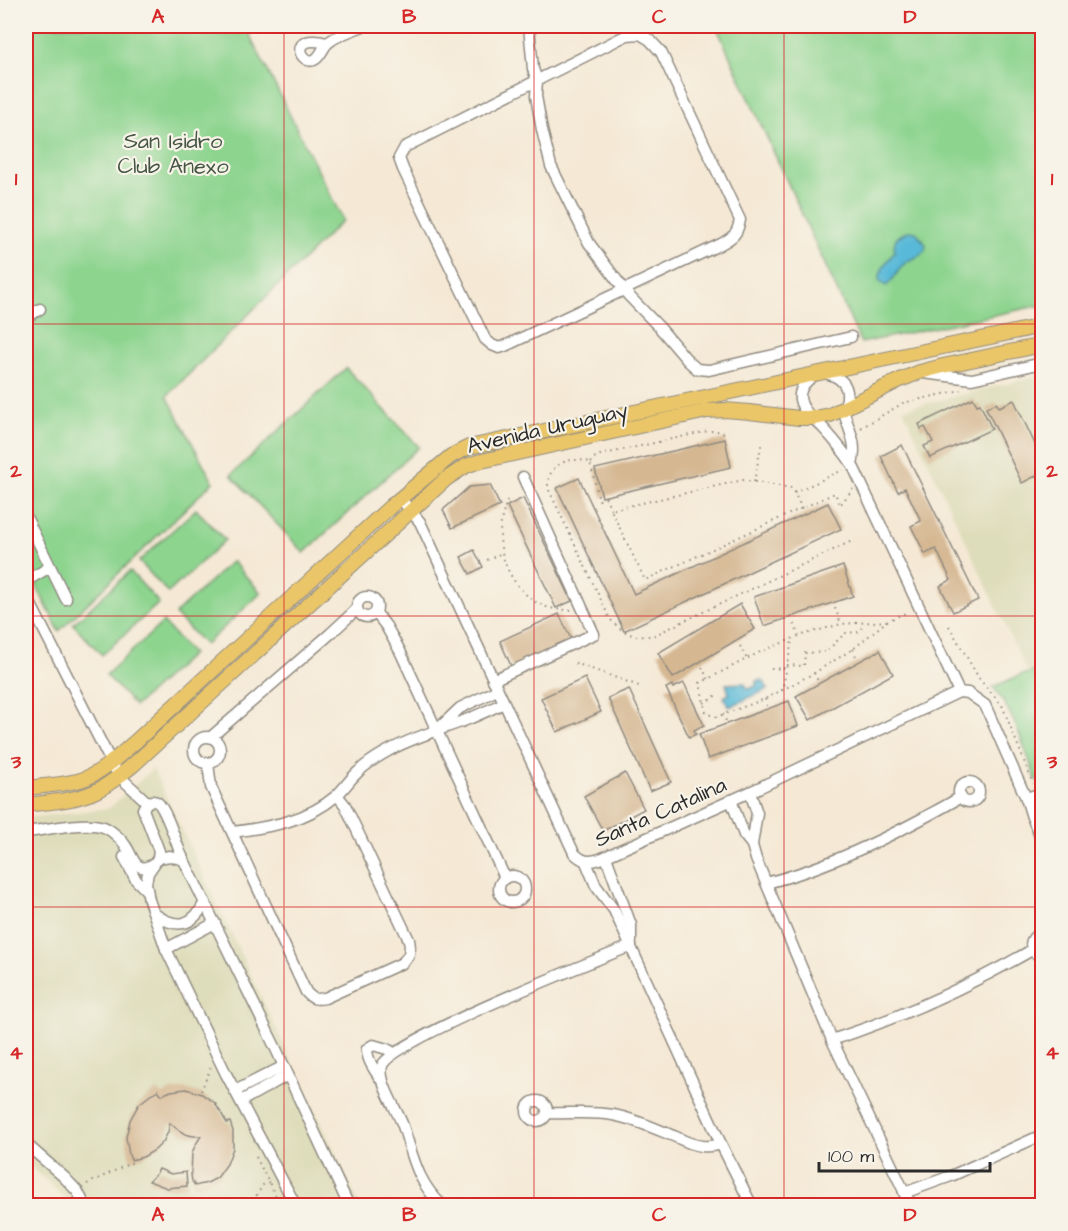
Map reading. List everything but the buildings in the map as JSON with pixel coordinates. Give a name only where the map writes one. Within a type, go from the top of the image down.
[{"type":"main road","name":"Avenida Uruguay","points":[[26,788],[78,781],[89,777],[111,762],[400,498],[451,456],[469,447],[1042,326]]},
{"type":"main road","name":"Avenida Uruguay","points":[[26,805],[86,795],[119,776],[411,511],[465,466],[707,411],[725,410],[799,418],[830,416],[920,372],[1042,345]]},
{"type":"street","points":[[327,43],[363,26]]},
{"type":"street","points":[[530,26],[533,69],[537,80],[536,96],[551,166],[589,243],[624,290],[688,361],[700,370],[709,370],[851,338]]},
{"type":"street","points":[[640,34],[650,40],[661,52],[740,220],[734,237],[721,244],[499,348],[486,339],[399,158],[405,147],[537,80],[627,35],[640,34]]},
{"type":"street","points":[[26,318],[40,309]]},
{"type":"street","points":[[920,372],[972,379],[1042,363]]},
{"type":"street","points":[[853,465],[855,442],[843,409],[847,398],[845,388],[839,378],[830,373],[819,373],[808,378],[802,387],[800,399],[805,410],[815,418],[853,465],[959,692],[968,693],[985,705],[1026,798],[1042,841]]},
{"type":"street","points":[[436,730],[460,708],[495,685],[594,634],[523,477]]},
{"type":"street","name":"Santa Catalina","points":[[400,498],[420,522],[573,853],[586,862],[606,857],[750,792],[959,692]]},
{"type":"street","points":[[26,517],[66,599]]},
{"type":"street","points":[[26,581],[50,567]]},
{"type":"street","points":[[26,595],[119,776],[147,802]]},
{"type":"street","points":[[211,737],[330,634],[357,609],[360,600],[372,598],[378,607],[376,613],[367,618],[360,615],[357,609]]},
{"type":"street","points":[[376,613],[400,651],[506,878]]},
{"type":"street","points":[[233,832],[287,823],[313,811],[337,795],[358,771],[370,762],[407,741],[504,703]]},
{"type":"street","points":[[211,737],[218,743],[220,752],[216,760],[208,763],[200,761],[195,754],[195,746],[199,739],[211,737]]},
{"type":"street","points":[[208,763],[211,786],[306,992],[315,999],[325,998],[402,963],[407,959],[411,948],[345,805],[337,795]]},
{"type":"street","points":[[750,792],[757,813],[752,845]]},
{"type":"street","points":[[1026,798],[1042,793]]},
{"type":"street","points":[[766,883],[796,874],[876,842],[961,797]]},
{"type":"street","points":[[732,800],[744,835],[752,845],[832,1040],[911,1206]]},
{"type":"street","points":[[147,802],[159,803],[167,818],[184,860],[349,1206]]},
{"type":"street","points":[[147,802],[143,809],[159,851],[147,879],[147,891],[166,949],[235,1091],[296,1206]]},
{"type":"street","points":[[26,832],[90,824],[109,829],[125,845],[136,865],[149,866],[170,856],[184,860]]},
{"type":"street","points":[[117,837],[122,853],[136,880],[147,891]]},
{"type":"street","points":[[606,857],[631,925],[631,946]]},
{"type":"street","points":[[586,862],[596,886],[614,910],[721,1144],[752,1206]]},
{"type":"street","points":[[155,914],[161,919],[174,923],[189,922],[196,917],[205,902]]},
{"type":"street","points":[[166,949],[215,923]]},
{"type":"street","points":[[832,1040],[938,998],[1037,953],[1031,944],[1033,938],[1042,935]]},
{"type":"street","points":[[383,1082],[382,1065],[394,1053],[454,1021],[631,946]]},
{"type":"street","points":[[394,1053],[373,1045],[367,1049],[367,1054],[398,1113],[424,1184],[432,1197],[443,1206]]},
{"type":"street","points":[[235,1091],[286,1071]]},
{"type":"street","points":[[241,1101],[286,1071]]},
{"type":"street","points":[[547,1113],[585,1112],[615,1115],[703,1147],[721,1144]]},
{"type":"street","points":[[904,1193],[951,1176],[1042,1136]]},
{"type":"street","points":[[26,1144],[64,1177],[78,1192],[85,1206]]},
{"type":"path","points":[[852,433],[903,403],[961,390]]},
{"type":"path","points":[[728,435],[708,431],[600,455],[591,463],[599,500],[606,498],[645,580],[835,493],[840,505],[860,480]]},
{"type":"path","points":[[754,482],[762,441]]},
{"type":"path","points":[[591,463],[580,459],[564,462],[555,467],[548,480],[548,488],[610,619],[625,633],[647,637],[655,635],[852,541]]},
{"type":"path","points":[[794,493],[853,465]]},
{"type":"path","points":[[611,510],[743,480],[792,488],[802,509]]},
{"type":"path","points":[[507,500],[501,524],[502,553],[515,581],[526,595],[540,605],[554,609],[584,611]]},
{"type":"path","points":[[487,560],[502,553]]},
{"type":"path","points":[[835,608],[841,624]]},
{"type":"path","points":[[887,621],[841,624],[799,636],[747,659],[700,683],[706,713],[716,717],[782,691],[853,650],[887,621],[901,615]]},
{"type":"path","points":[[794,624],[799,636]]},
{"type":"path","points":[[771,669],[804,666],[805,653],[826,652],[845,633],[858,632],[862,628]]},
{"type":"path","points":[[782,691],[792,639]]},
{"type":"path","points":[[740,645],[747,659]]},
{"type":"path","points":[[853,650],[857,659]]},
{"type":"path","points":[[575,663],[639,686]]},
{"type":"path","points":[[702,667],[708,679]]},
{"type":"path","points":[[814,673],[818,681]]},
{"type":"path","points":[[704,703],[717,695]]},
{"type":"path","points":[[765,699],[767,706]]},
{"type":"path","points":[[723,714],[726,721]]},
{"type":"path","points":[[201,1091],[211,1067]]},
{"type":"path","points":[[82,1186],[133,1162]]},
{"type":"path","points":[[250,1206],[263,1185],[269,1182]]},
{"type":"shaded area","points":[[1042,375],[1042,668],[1028,674],[903,409]]},
{"type":"shaded area","points":[[153,769],[360,1205],[69,1205],[66,1199],[26,1162],[26,818],[109,808]]},
{"type":"green space","name":"San Isidro Club Anexo","points":[[26,26],[245,26],[343,220],[167,396],[213,482],[59,631],[26,565]]},
{"type":"green space","points":[[716,26],[1042,26],[1042,305],[861,343]]},
{"type":"green space","points":[[346,368],[419,447],[304,553],[231,475]]},
{"type":"green space","points":[[196,509],[225,540],[168,593],[139,561]]},
{"type":"green space","points":[[232,561],[261,593],[205,645],[175,614]]},
{"type":"green space","points":[[130,571],[159,603],[102,655],[73,624]]},
{"type":"green space","points":[[163,622],[192,654],[135,706],[106,675]]},
{"type":"green space","points":[[1042,668],[1042,780],[1037,782],[1013,720],[993,687]]},
{"type":"water","points":[[908,231],[916,232],[926,245],[925,249],[921,255],[905,263],[886,286],[879,280],[882,271],[895,251],[896,238]]},
{"type":"water","points":[[763,680],[768,689],[729,707],[724,697],[729,694],[726,684],[744,683],[748,689],[756,686],[756,681]]}]
